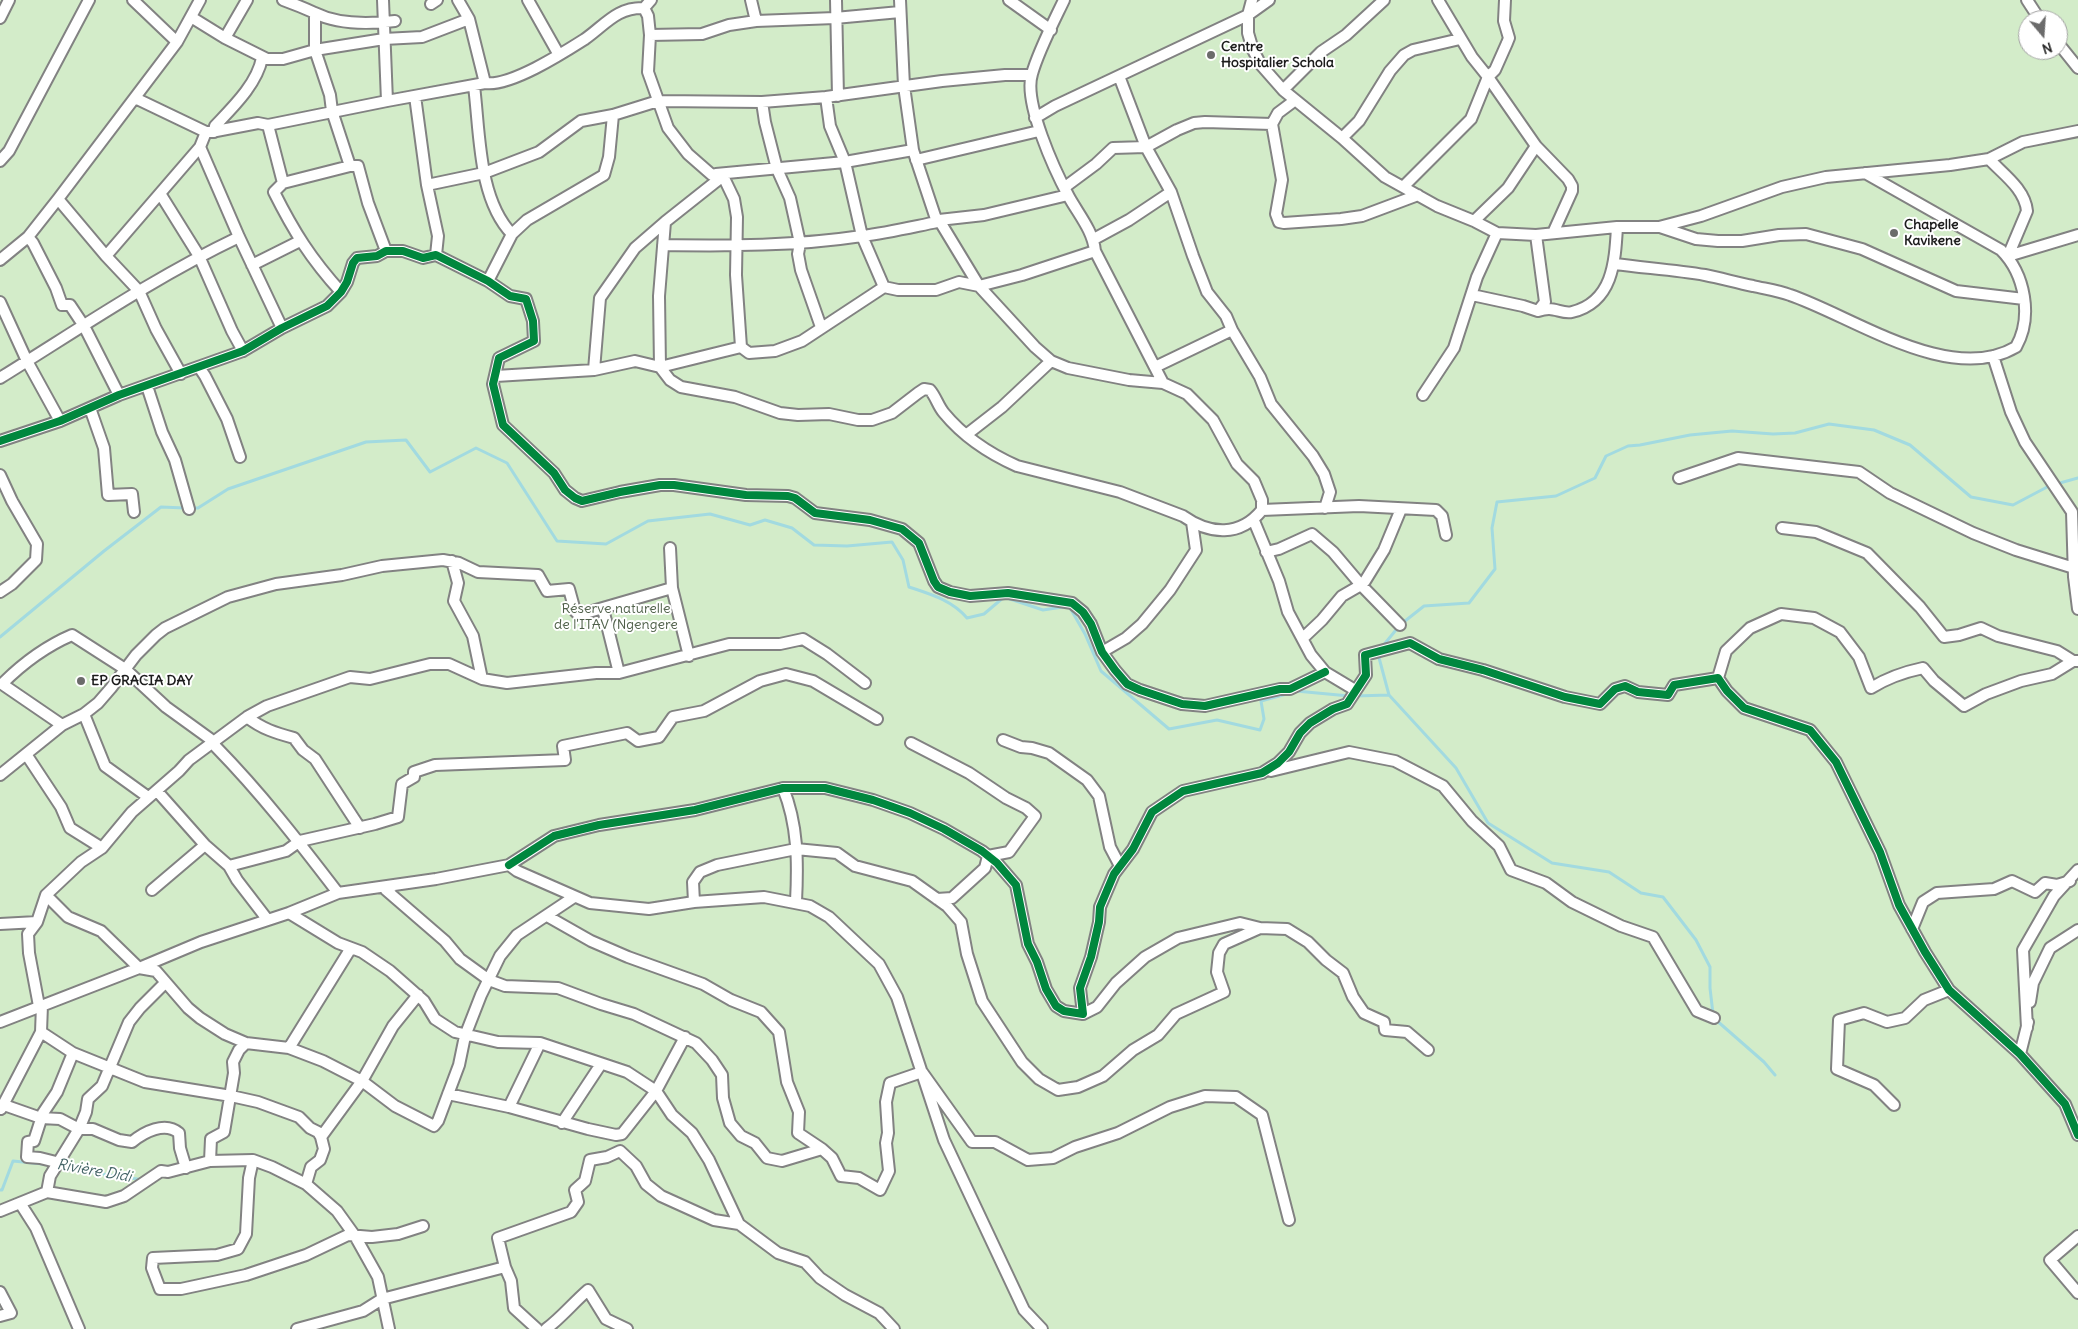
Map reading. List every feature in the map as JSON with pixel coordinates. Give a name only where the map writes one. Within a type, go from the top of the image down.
[{"type":"street","points":[[0,18],[9,0]]},
{"type":"street","points":[[0,162],[9,152],[89,0]]},
{"type":"street","points":[[133,0],[177,42]]},
{"type":"street","points":[[0,260],[28,237],[58,199],[177,42],[200,0]]},
{"type":"street","points":[[225,38],[247,0]]},
{"type":"street","points":[[283,0],[313,8],[338,20],[369,24],[395,21]]},
{"type":"street","points":[[383,0],[387,101]]},
{"type":"street","points":[[458,0],[469,19],[480,85],[484,173],[495,211],[503,225],[512,234]]},
{"type":"street","points":[[528,0],[558,55]]},
{"type":"street","points":[[751,0],[756,21]]},
{"type":"street","points":[[836,0],[838,96]]},
{"type":"street","points":[[665,222],[658,296],[660,367],[670,380],[681,387],[735,398],[780,413],[798,415],[829,414],[858,420],[872,420],[892,413],[918,393],[930,390],[944,413],[966,435],[1003,460],[1017,466],[1120,492],[1215,530],[1230,530],[1254,520],[1262,510],[1262,500],[1254,481],[1237,464],[1213,420],[1186,394],[1163,383],[1129,380],[1068,368],[1051,361],[979,286],[938,221],[915,155],[904,86],[900,0]]},
{"type":"street","points":[[1009,0],[1051,30]]},
{"type":"street","points":[[1064,0],[1031,76],[1035,118],[1066,191],[1094,239],[1095,251],[1163,383]]},
{"type":"street","points":[[1252,0],[1248,15],[1248,33],[1253,50],[1261,65],[1294,101],[1342,138],[1385,177],[1437,206],[1474,221],[1497,233],[1536,235],[1618,227],[1659,227],[1701,216],[1782,187],[1826,177],[1950,166],[1989,159],[2023,142],[2078,131]]},
{"type":"street","points":[[1035,118],[1055,106],[1248,15],[1270,0]]},
{"type":"street","points":[[1283,90],[1321,52],[1346,35],[1384,0]]},
{"type":"street","points":[[1438,0],[1460,39],[1536,146],[1568,179],[1572,186],[1572,192],[1553,233]]},
{"type":"street","points":[[1403,187],[1471,120],[1488,77],[1495,70],[1508,38],[1504,21],[1505,0]]},
{"type":"street","points":[[135,98],[210,132],[258,124],[268,125],[415,96],[480,85],[494,85],[509,81],[558,55],[586,38],[613,15],[648,4],[650,35],[648,72],[668,128],[688,154],[712,175],[724,176]]},
{"type":"street","points":[[313,8],[314,50],[330,95],[332,111],[350,166]]},
{"type":"street","points":[[650,35],[702,34],[729,25],[756,21],[836,18],[900,12]]},
{"type":"street","points":[[191,17],[262,58],[283,59],[314,50],[384,39],[422,37],[469,19]]},
{"type":"street","points":[[1342,138],[1359,121],[1390,71],[1404,56],[1412,50],[1460,39]]},
{"type":"street","points":[[2068,56],[2078,68]]},
{"type":"street","points":[[106,256],[161,195],[200,147],[214,126],[244,92],[260,67],[262,58]]},
{"type":"street","points":[[427,186],[484,173],[539,152],[581,121],[613,115],[658,101],[762,102],[838,96],[982,77],[1031,76]]},
{"type":"street","points":[[1119,76],[1146,147],[1171,192],[1207,292],[1226,316],[1232,330],[1256,370],[1271,404],[1313,456],[1324,474],[1330,492],[1326,508]]},
{"type":"street","points":[[415,96],[427,186],[438,236],[436,256]]},
{"type":"street","points":[[826,97],[830,126],[845,162],[862,236],[884,287]]},
{"type":"street","points":[[1294,101],[1278,113],[1272,124],[1282,180],[1276,214],[1279,222],[1362,216],[1418,195]]},
{"type":"street","points":[[762,102],[765,122],[778,169],[790,198],[800,243],[798,254],[801,270],[821,327]]},
{"type":"street","points":[[488,281],[512,234],[527,220],[604,175],[609,157],[613,115]]},
{"type":"street","points":[[663,245],[737,246],[800,243],[862,236],[938,221],[984,215],[1066,191],[1113,148],[1146,147],[1194,123],[1272,124]]},
{"type":"street","points":[[268,125],[283,183]]},
{"type":"street","points":[[712,175],[915,155],[1039,131]]},
{"type":"street","points":[[1474,221],[1508,188],[1536,146]]},
{"type":"street","points":[[200,147],[239,237],[282,328]]},
{"type":"street","points":[[1989,159],[2015,186],[2026,203],[2027,211],[2008,256]]},
{"type":"street","points":[[342,292],[316,264],[300,241],[274,192],[283,183],[350,166],[358,166],[368,203],[386,252]]},
{"type":"street","points":[[1615,264],[1704,275],[1791,295],[1874,333],[1922,351],[1960,357],[1993,356],[2016,347],[2025,323],[2024,299],[2020,275],[2008,256],[2001,250],[1866,173]]},
{"type":"street","points":[[594,370],[600,298],[635,248],[724,176]]},
{"type":"street","points":[[724,176],[734,199],[737,217],[736,275],[741,347],[749,353],[775,351],[802,341],[884,287],[898,290],[936,290],[959,282],[979,286],[1022,275],[1095,251]]},
{"type":"street","points":[[1094,239],[1129,220],[1171,192]]},
{"type":"street","points":[[161,195],[199,256],[232,331],[243,351]]},
{"type":"street","points":[[58,199],[106,256],[139,291],[156,328],[181,374]]},
{"type":"street","points":[[1472,295],[1538,311],[1549,309],[1569,313],[1589,304],[1602,294],[1615,264],[1618,227]]},
{"type":"street","points":[[1659,227],[1696,239],[1718,241],[1742,241],[1779,235],[1806,234],[1862,249],[1956,290],[2024,299]]},
{"type":"street","points":[[1423,395],[1454,348],[1477,277],[1497,233]]},
{"type":"street","points":[[1536,235],[1545,302],[1538,311]]},
{"type":"street","points":[[2008,256],[2078,235]]},
{"type":"street","points":[[28,237],[56,288],[62,305],[70,305],[84,326],[119,396]]},
{"type":"street","points":[[0,378],[84,326],[93,318],[199,256],[239,237]]},
{"type":"street","points":[[252,264],[300,241]]},
{"type":"street","points":[[2,437],[60,421],[119,396],[243,351],[282,328],[320,310],[342,292],[353,263],[357,258],[377,256],[386,252],[403,251],[423,258],[436,256],[488,281],[510,296],[526,299],[533,321],[534,341],[499,358],[493,384],[503,425],[554,473],[565,490],[575,498],[582,501],[660,485],[674,485],[746,495],[788,496],[795,498],[815,513],[870,520],[902,529],[919,543],[928,570],[938,587],[950,592],[970,596],[1008,593],[1072,603],[1083,612],[1091,624],[1102,652],[1127,684],[1182,704],[1205,706],[1280,689],[1290,689],[1324,672]]},
{"type":"street","points":[[0,302],[27,361],[60,421]]},
{"type":"street","points":[[1155,367],[1232,330]]},
{"type":"street","points":[[496,376],[594,370],[635,361],[660,367],[741,347]]},
{"type":"street","points":[[1993,356],[2011,412],[2024,442],[2040,468],[2072,512],[2078,610]]},
{"type":"street","points":[[966,435],[1002,407],[1051,361]]},
{"type":"street","points":[[199,367],[227,419],[240,457]]},
{"type":"street","points":[[147,386],[162,432],[175,460],[189,509]]},
{"type":"street","points":[[90,408],[104,448],[108,495],[132,494],[134,512]]},
{"type":"street","points":[[1679,478],[1738,458],[1859,472],[1890,493],[1973,532],[2016,550],[2074,568]]},
{"type":"street","points":[[0,474],[12,501],[37,544],[36,560],[12,584],[0,592]]},
{"type":"street","points":[[1262,510],[1358,506],[1436,510],[1442,516],[1446,535]]},
{"type":"street","points":[[1303,638],[1322,620],[1342,596],[1361,585],[1377,565],[1401,509]]},
{"type":"street","points":[[1254,520],[1288,612],[1311,655],[1324,672],[1355,690]]},
{"type":"street","points":[[1102,652],[1126,638],[1142,624],[1170,590],[1196,550],[1192,522]]},
{"type":"street","points":[[1782,528],[1816,532],[1867,553],[1920,607],[1944,636],[1959,635],[1981,628],[1998,636],[2057,651],[2075,661]]},
{"type":"street","points":[[1266,552],[1312,534],[1333,552],[1361,585],[1400,625]]},
{"type":"street","points":[[670,548],[672,588],[689,656]]},
{"type":"street","points":[[0,775],[62,726],[84,714],[105,696],[136,656],[165,628],[228,597],[276,584],[342,575],[382,566],[443,560],[452,561],[478,572],[538,576],[547,591],[568,588],[575,611],[578,614],[603,609],[672,588]]},
{"type":"street","points":[[452,561],[458,583],[454,601],[473,636],[482,679]]},
{"type":"street","points":[[603,609],[619,673]]},
{"type":"street","points":[[1718,678],[1726,650],[1750,628],[1781,614],[1814,618],[1840,632],[1860,657],[1870,688],[1882,681],[1923,668],[1934,681],[1964,706],[1986,694],[2021,681],[2052,674],[2075,661]]},
{"type":"street","points":[[62,726],[1,683],[34,655],[55,642],[72,635],[125,669],[166,707],[213,742],[216,748],[246,778],[300,841],[338,893]]},
{"type":"street","points":[[186,1168],[180,1148],[179,1133],[164,1126],[140,1136],[132,1142],[119,1140],[93,1130],[79,1128],[60,1119],[41,1118],[2,1107],[41,1032],[41,1005],[29,954],[28,934],[37,922],[46,895],[81,862],[102,848],[132,812],[179,772],[189,760],[248,717],[267,706],[350,677],[370,679],[430,664],[449,664],[482,679],[507,683],[596,673],[619,673],[729,644],[780,644],[803,639],[866,684]]},
{"type":"street","points":[[1262,773],[1278,763],[1289,752],[1300,733],[1310,723],[1333,709],[1347,704],[1366,675],[1365,655],[1410,644],[1439,659],[1484,670],[1565,697],[1600,704],[1615,689],[1625,686],[1638,692],[1668,695],[1674,685],[1718,678]]},
{"type":"street","points":[[229,866],[286,851],[300,841],[360,828],[398,817],[402,784],[414,777],[414,772],[435,765],[565,760],[563,746],[627,733],[638,741],[659,737],[673,717],[704,711],[760,681],[786,674],[813,682],[877,719]]},
{"type":"street","points":[[1718,678],[1727,691],[1744,708],[1810,730],[1836,762],[1880,852],[1899,905],[1949,990],[2020,1054],[2065,1104],[2078,1135]]},
{"type":"street","points":[[84,714],[105,766],[148,797]]},
{"type":"street","points":[[248,717],[258,726],[294,738],[303,750],[315,759],[360,828]]},
{"type":"street","points":[[1003,740],[1021,747],[1049,753],[1087,780],[1099,796],[1110,847],[1120,866]]},
{"type":"street","points":[[911,743],[969,773],[1006,798],[1026,808],[1035,816],[1009,852],[988,856]]},
{"type":"street","points":[[1083,1014],[1080,988],[1091,957],[1100,922],[1100,907],[1114,874],[1132,849],[1152,812],[1183,791],[1349,752],[1395,760],[1443,786],[1472,821],[1499,846],[1511,870],[1546,882],[1572,902],[1621,926],[1653,937],[1697,1011],[1714,1018]]},
{"type":"street","points":[[26,754],[61,807],[70,828],[102,848]]},
{"type":"street","points":[[783,788],[792,810],[796,849],[796,902]]},
{"type":"street","points":[[0,1022],[201,942],[289,913],[338,893],[436,879],[509,865],[554,836],[599,825],[695,810],[783,788],[825,788],[873,800],[910,813],[944,829],[997,863],[1016,884],[1028,944],[1037,962],[1046,989],[1056,1006],[1064,1011],[1083,1014],[1097,1007],[1116,982],[1145,957],[1178,938],[1240,923],[1260,928],[1287,929],[1308,942],[1326,960],[1343,973],[1353,997],[1364,1013],[1384,1022],[1385,1030],[1407,1032],[1428,1050]]},
{"type":"street","points":[[156,790],[205,845],[229,866],[237,880],[267,919]]},
{"type":"street","points":[[152,890],[205,845]]},
{"type":"street","points":[[694,902],[693,882],[700,872],[717,865],[796,849],[837,853],[854,866],[912,881],[947,906],[961,922],[967,954],[982,1001],[1022,1062],[1039,1080],[1058,1090],[1078,1087],[1103,1076],[1133,1050],[1158,1035],[1176,1014],[1224,992],[1217,972],[1219,953],[1224,944],[1260,928]]},
{"type":"street","points":[[937,899],[952,898],[985,868],[988,856]]},
{"type":"street","points":[[509,865],[517,871],[574,898],[590,903],[649,909],[694,902],[764,897],[810,906],[829,917],[879,964],[897,997],[948,1149],[1024,1310],[1042,1329]]},
{"type":"street","points":[[2027,1028],[2023,950],[2054,896],[2070,881],[2078,870]]},
{"type":"street","points":[[1912,930],[1923,902],[1937,893],[1994,888],[2012,881],[2035,892],[2045,883],[2057,885],[2070,881]]},
{"type":"street","points":[[396,885],[386,890],[439,936],[460,959],[471,965],[489,980],[505,986],[558,988],[634,1014],[696,1043],[712,1060],[722,1075],[723,1098],[730,1123],[741,1136],[755,1143],[767,1158],[782,1161],[822,1149]]},
{"type":"street","points":[[46,895],[68,917],[101,931],[139,968],[156,971],[200,1018],[225,1034],[246,1043],[289,1048],[323,1061],[362,1081],[395,1106],[434,1126],[438,1121],[459,1065],[466,1036],[481,995],[500,956],[517,935],[574,898]]},
{"type":"street","points":[[289,913],[338,943],[362,952],[390,971],[424,1001],[434,1019],[444,1027],[466,1036],[498,1042],[540,1043],[627,1072],[656,1091],[672,1115],[692,1133],[709,1160],[740,1224],[778,1253],[804,1262],[820,1278],[845,1295],[879,1313],[894,1329]]},
{"type":"street","points":[[547,916],[591,941],[628,958],[703,984],[731,1000],[761,1012],[779,1032],[787,1082],[799,1112],[798,1133],[832,1158],[841,1176],[859,1178],[880,1190],[890,1171],[886,1143],[888,1133],[886,1102],[890,1082],[922,1072]]},
{"type":"street","points":[[0,924],[37,922]]},
{"type":"street","points":[[2020,1054],[2027,1028],[2033,983],[2050,948],[2078,930]]},
{"type":"street","points":[[289,1048],[351,948]]},
{"type":"street","points":[[47,1192],[50,1176],[58,1166],[79,1128],[86,1112],[88,1099],[102,1086],[129,1022],[166,982]]},
{"type":"street","points":[[1894,1105],[1874,1085],[1837,1069],[1839,1020],[1864,1013],[1887,1022],[1905,1018],[1924,1000],[1949,990]]},
{"type":"street","points":[[321,1137],[362,1081],[393,1026],[418,995]]},
{"type":"street","points":[[41,1032],[73,1053],[145,1082],[258,1102],[299,1117],[310,1128],[318,1132],[324,1149],[320,1160],[311,1167],[306,1184]]},
{"type":"street","points":[[448,1094],[509,1107],[562,1123],[616,1135],[622,1134],[656,1091],[685,1037]]},
{"type":"street","points":[[210,1161],[211,1139],[224,1132],[234,1073],[233,1062],[238,1050],[246,1043]]},
{"type":"street","points":[[509,1107],[540,1043]]},
{"type":"street","points":[[58,1166],[40,1158],[27,1158],[28,1142],[34,1140],[41,1118],[57,1092],[73,1053]]},
{"type":"street","points":[[562,1123],[601,1064]]},
{"type":"street","points":[[922,1072],[972,1142],[995,1142],[1028,1160],[1053,1158],[1075,1147],[1118,1133],[1170,1106],[1205,1096],[1236,1097],[1262,1115],[1289,1220]]},
{"type":"street","points":[[537,1329],[514,1308],[511,1281],[498,1238],[571,1212],[578,1202],[574,1190],[585,1181],[590,1160],[607,1157],[620,1151],[636,1166],[646,1184],[660,1196],[714,1220],[740,1224]]},
{"type":"street","points":[[253,1160],[249,1178],[246,1234],[238,1249],[217,1255],[153,1258],[152,1268],[160,1289],[181,1289],[246,1276],[306,1255],[348,1235],[372,1237],[398,1234],[423,1226]]},
{"type":"street","points":[[0,1211],[47,1192],[106,1202],[124,1196],[161,1171],[168,1172],[210,1161],[253,1160],[306,1184],[338,1211],[355,1236],[378,1277],[389,1329]]},
{"type":"street","points":[[20,1203],[36,1228],[79,1329]]},
{"type":"street","points":[[2078,1236],[2050,1260],[2078,1293]]},
{"type":"street","points":[[297,1329],[363,1311],[382,1299],[506,1267]]},
{"type":"street","points":[[546,1329],[557,1321],[588,1290],[606,1319],[627,1329]]},
{"type":"street","points":[[0,1292],[11,1313],[0,1316]]},
{"type":"green space","name":"Réserve naturelle de l'ITAV (Ngengere","points":[[0,0],[2078,0],[2078,1329],[0,1329]]},
{"type":"waterway","points":[[1382,647],[1400,625],[1424,606],[1469,603],[1495,569],[1492,528],[1497,502],[1556,496],[1595,478],[1606,456],[1628,446],[1690,435],[1732,431],[1773,434],[1795,433],[1829,424],[1874,430],[1910,445],[1971,497],[2013,505],[2049,486],[2078,478]]},
{"type":"waterway","points":[[192,508],[198,508],[228,489],[366,442],[406,440],[430,472],[476,448],[507,463],[557,541],[606,544],[648,521],[710,514],[750,525],[765,520],[792,528],[814,545],[847,546],[892,542],[903,560],[909,587],[948,602],[967,618],[984,614],[1004,597],[1043,610],[1069,606],[1085,634],[1101,671],[1169,729],[1217,720],[1260,730],[1264,719],[1261,701],[1290,693]]},
{"type":"waterway","points":[[0,637],[104,551],[161,507],[185,508]]},
{"type":"waterway","points":[[1378,654],[1389,695],[1456,768],[1488,823],[1552,863],[1609,872],[1641,893],[1663,897],[1696,940],[1710,967],[1713,1014]]},
{"type":"waterway","points":[[1296,691],[1349,696]]},
{"type":"waterway","points":[[1355,696],[1389,695]]},
{"type":"waterway","points":[[1716,1020],[1764,1062],[1775,1075]]},
{"type":"waterway","name":"Rivière Didi","points":[[0,1190],[2,1190],[13,1161],[43,1164]]},
{"type":"waterway","name":"Rivière Didi","points":[[62,1165],[78,1166],[96,1173],[144,1180]]},
{"type":"cycle path","points":[[0,441],[60,421],[119,395],[243,351],[282,328],[327,306],[341,292],[357,258],[377,256],[386,251],[403,251],[423,258],[436,255],[488,281],[510,296],[526,299],[533,321],[534,341],[499,358],[493,384],[503,425],[554,473],[565,490],[575,498],[582,501],[660,485],[674,485],[746,495],[788,496],[795,498],[815,513],[870,520],[902,529],[919,543],[938,587],[950,592],[970,596],[1008,593],[1072,603],[1083,612],[1091,624],[1102,652],[1127,684],[1182,704],[1205,706],[1280,689],[1290,689],[1325,672]]},
{"type":"cycle path","points":[[509,865],[554,836],[599,825],[695,810],[783,788],[825,788],[873,800],[910,813],[944,829],[982,851],[997,863],[1016,885],[1028,944],[1037,962],[1046,989],[1056,1006],[1064,1011],[1083,1014],[1080,988],[1091,957],[1099,922],[1100,907],[1114,874],[1133,849],[1152,812],[1183,791],[1262,773],[1278,763],[1289,752],[1300,733],[1310,723],[1333,709],[1347,704],[1366,675],[1365,655],[1410,643],[1439,659],[1483,670],[1565,697],[1600,704],[1615,689],[1625,686],[1638,692],[1668,695],[1674,685],[1718,678],[1727,691],[1744,708],[1810,730],[1836,762],[1880,852],[1899,905],[1949,990],[2020,1054],[2065,1104],[2078,1135]]},
{"type":"place","name":"Centre Hospitalier Schola","points":[[1211,55]]},
{"type":"place","name":"Chapelle Kavikene","points":[[1894,233]]},
{"type":"place","name":"EP GRACIA DAY","points":[[81,681]]}]
